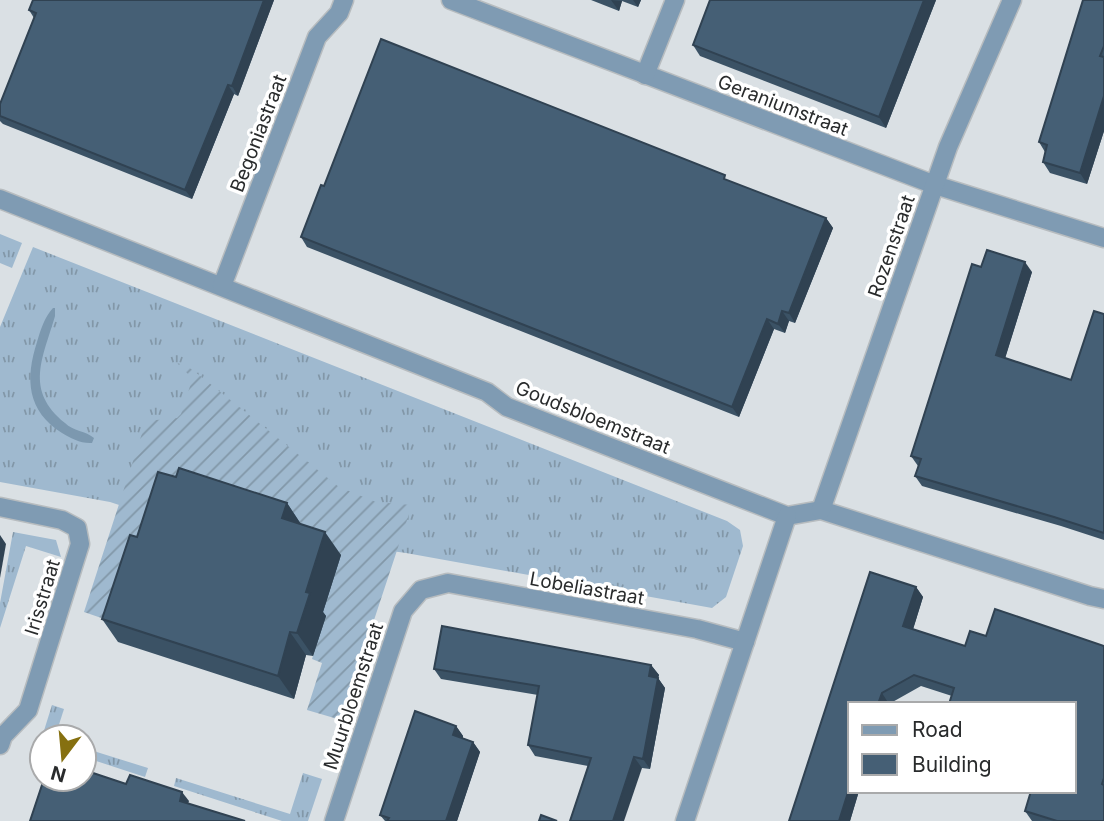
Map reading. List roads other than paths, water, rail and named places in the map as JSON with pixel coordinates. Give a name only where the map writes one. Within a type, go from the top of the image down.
[{"type":"street","name":"Begoniastraat","points":[[222,286],[317,37],[339,13],[344,0]]},
{"type":"street","name":"Geraniumstraat","points":[[451,0],[935,185],[1104,238]]},
{"type":"street","points":[[645,75],[675,0]]},
{"type":"street","name":"Rozenstraat","points":[[821,510],[948,147],[1012,0]]},
{"type":"street","name":"Goudsbloemstraat","points":[[0,199],[488,392],[507,407],[786,516]]},
{"type":"street","name":"Irisstraat","points":[[0,507],[62,520],[77,528],[80,544],[28,710],[3,736],[0,745]]},
{"type":"street","points":[[685,821],[786,516],[821,510],[1104,599]]},
{"type":"street","name":"Lobeliastraat","points":[[421,590],[448,583],[697,629],[745,642]]},
{"type":"street","name":"Muurbloemstraat","points":[[334,821],[403,611],[421,590]]}]
